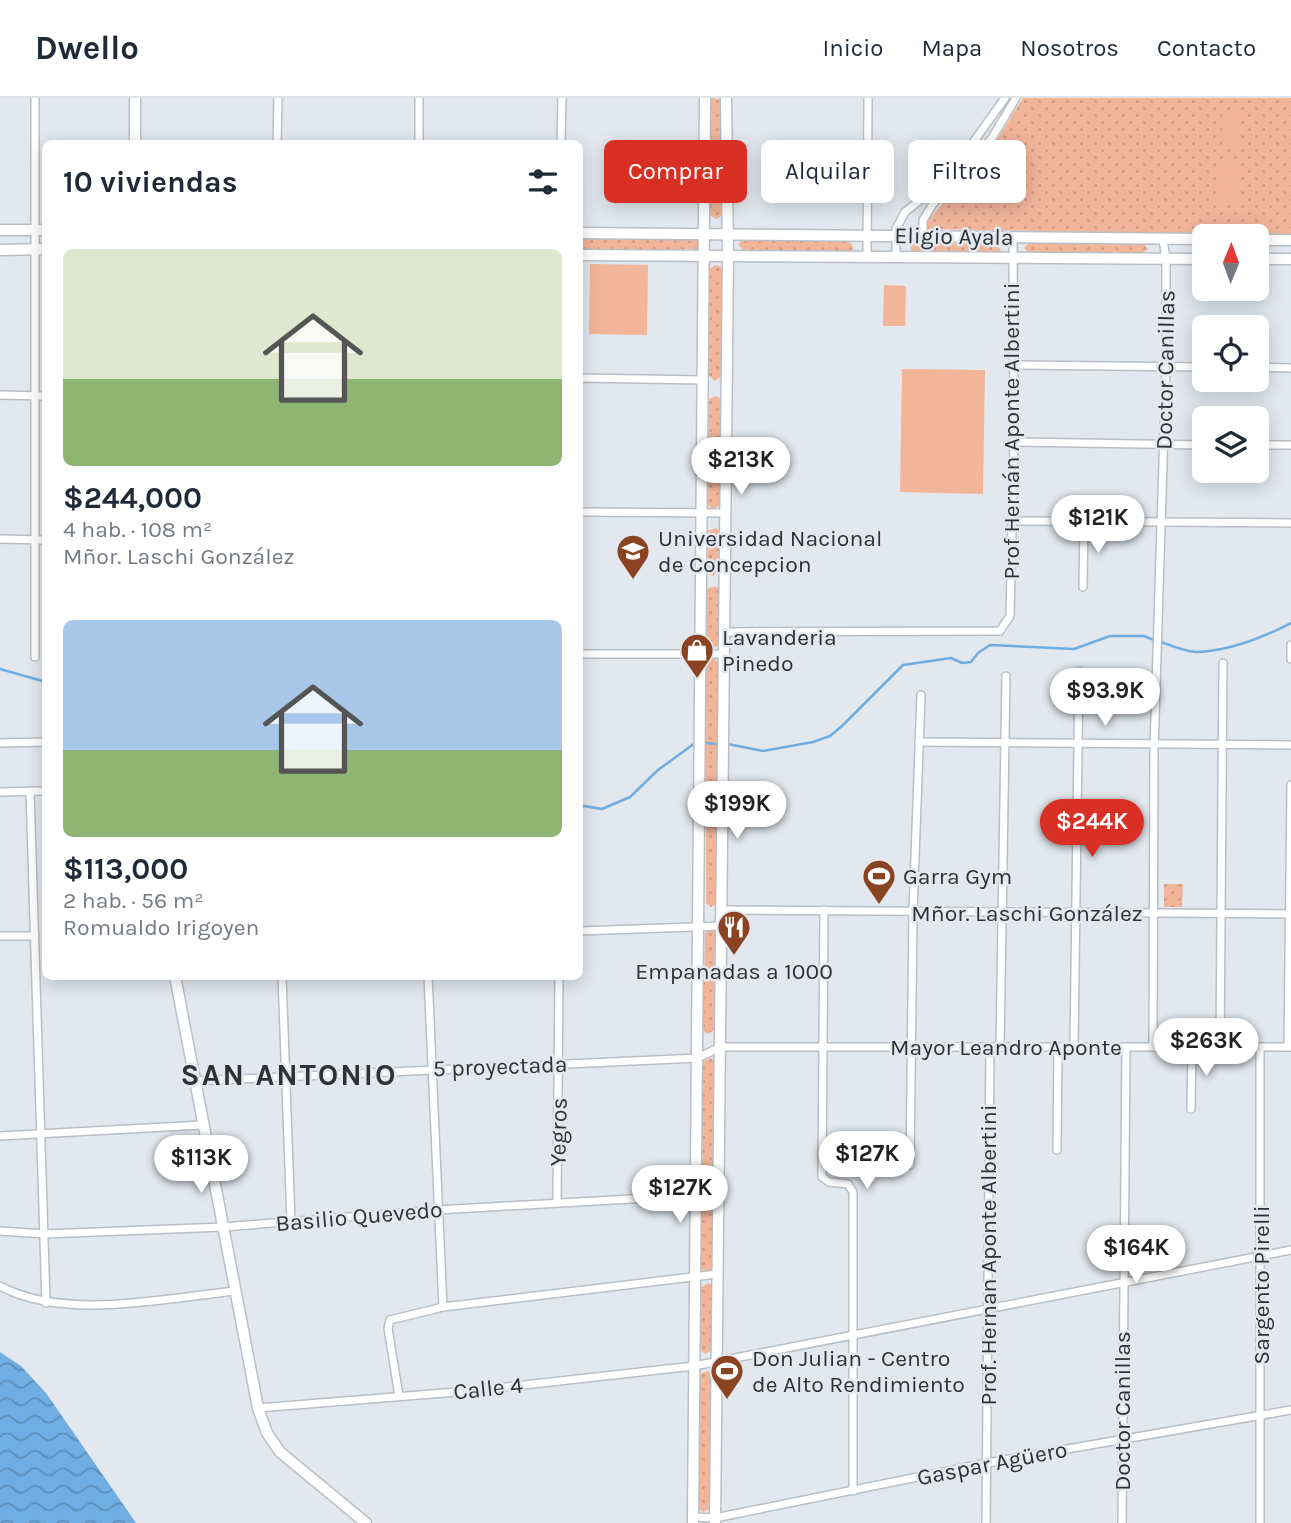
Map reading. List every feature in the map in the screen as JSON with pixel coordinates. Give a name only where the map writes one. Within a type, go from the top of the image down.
[{"type":"street","points":[[35,657],[35,396],[41,249],[36,98]]},
{"type":"street","points":[[135,98],[135,140]]},
{"type":"street","points":[[278,98],[278,140]]},
{"type":"street","points":[[419,98],[419,140]]},
{"type":"street","points":[[561,140],[562,98]]},
{"type":"street","points":[[693,1520],[706,254],[705,98]]},
{"type":"street","points":[[715,1521],[729,255],[726,98]]},
{"type":"street","points":[[867,257],[868,98]]},
{"type":"street","points":[[896,258],[896,229],[905,212],[929,193],[967,151],[1005,98]]},
{"type":"street","points":[[923,236],[923,220],[933,204],[992,138],[1016,98]]},
{"type":"street","points":[[0,230],[40,230]]},
{"type":"street","name":"Eligio Ayala","points":[[583,233],[1192,239]]},
{"type":"street","name":"Prof Hernán Aponte Albertini","points":[[725,632],[1000,631],[1006,625],[1010,616],[1014,442],[1011,365],[1013,237]]},
{"type":"street","name":"Doctor Canillas","points":[[1153,1047],[1156,646],[1166,367],[1166,259],[1163,239]]},
{"type":"street","points":[[1269,240],[1291,240]]},
{"type":"street","points":[[0,250],[41,249]]},
{"type":"street","name":"Eligio Ayala","points":[[583,254],[1192,259]]},
{"type":"street","points":[[1269,259],[1291,259]]},
{"type":"street","points":[[1011,365],[1192,367]]},
{"type":"street","points":[[1269,367],[1291,368]]},
{"type":"street","points":[[583,378],[704,380]]},
{"type":"street","points":[[0,395],[42,396]]},
{"type":"street","points":[[1014,442],[1192,445]]},
{"type":"street","points":[[1269,445],[1291,445]]},
{"type":"street","points":[[583,512],[726,513]]},
{"type":"street","points":[[1011,521],[1291,523]]},
{"type":"street","points":[[1083,587],[1084,523]]},
{"type":"street","points":[[0,539],[42,540]]},
{"type":"street","points":[[1291,645],[1291,659]]},
{"type":"street","points":[[583,654],[724,654]]},
{"type":"street","points":[[1220,1047],[1223,663]]},
{"type":"street","points":[[1074,1047],[1079,671]]},
{"type":"street","points":[[1000,1047],[1006,676]]},
{"type":"street","points":[[910,1166],[913,912],[922,695]]},
{"type":"street","points":[[0,743],[42,742]]},
{"type":"street","points":[[919,742],[1291,745]]},
{"type":"street","points":[[1289,1047],[1291,785]]},
{"type":"street","points":[[30,791],[46,1303]]},
{"type":"street","points":[[0,792],[42,791]]},
{"type":"street","name":"Mñor. Laschi González","points":[[722,910],[1290,914]]},
{"type":"street","points":[[824,910],[822,1177],[829,1182],[848,1184],[853,1192],[853,1491]]},
{"type":"street","points":[[583,931],[721,926]]},
{"type":"street","points":[[0,936],[35,936]]},
{"type":"street","points":[[36,953],[42,952]]},
{"type":"street","points":[[176,980],[258,1408],[267,1433],[280,1452],[366,1523]]},
{"type":"street","points":[[282,980],[291,1222]]},
{"type":"street","points":[[428,980],[443,1307]]},
{"type":"street","name":"Yegros","points":[[557,1203],[559,980]]},
{"type":"street","name":"Mayor Leandro Aponte","points":[[720,1047],[1289,1047]]},
{"type":"street","name":"5 proyectada","points":[[193,1081],[698,1058],[720,1047]]},
{"type":"street","name":"Prof. Hernan Aponte Albertini","points":[[987,1463],[986,1310],[990,1047]]},
{"type":"street","points":[[1057,1150],[1058,1047]]},
{"type":"street","name":"Doctor Canillas","points":[[1122,1523],[1126,1047]]},
{"type":"street","points":[[1191,1109],[1192,1047]]},
{"type":"street","name":"Sargento Pirelli","points":[[1260,1047],[1260,1523]]},
{"type":"street","points":[[0,1136],[202,1125]]},
{"type":"street","name":"Basilio Quevedo","points":[[0,1231],[45,1234],[223,1227],[437,1210],[719,1194]]},
{"type":"street","name":"Calle 4","points":[[258,1408],[694,1366],[1291,1250]]},
{"type":"street","points":[[399,1396],[390,1320],[443,1307],[717,1274]]},
{"type":"street","points":[[0,1286],[46,1303],[89,1305],[236,1291]]},
{"type":"street","name":"Gaspar Agüero","points":[[693,1520],[715,1521],[987,1463],[1291,1410]]},
{"type":"street","points":[[986,1523],[987,1463]]},
{"type":"shaded area","points":[[1023,98],[1291,98],[1291,235],[1269,235],[1269,224],[1192,224],[1192,233],[927,229],[926,223],[943,203],[1026,203],[1026,140],[996,140]]},
{"type":"shaded area","points":[[710,100],[722,100],[722,140],[710,140]]},
{"type":"shaded area","points":[[1222,112],[1238,112],[1238,146],[1222,146]]},
{"type":"shaded area","points":[[1218,162],[1240,162],[1240,204],[1218,205]]},
{"type":"shaded area","points":[[709,203],[722,203],[722,215],[717,219],[709,215]]},
{"type":"shaded area","points":[[583,238],[699,238],[699,249],[583,249]]},
{"type":"shaded area","points":[[743,240],[849,242],[854,248],[849,252],[743,250],[738,244]]},
{"type":"shaded area","points":[[915,243],[996,244],[1001,250],[998,253],[913,253],[910,247]]},
{"type":"shaded area","points":[[1029,243],[1144,244],[1148,249],[1143,253],[1029,253],[1024,248]]},
{"type":"shaded area","points":[[590,264],[648,265],[647,335],[589,334]]},
{"type":"shaded area","points":[[717,265],[722,268],[721,377],[714,381],[709,375],[710,268]]},
{"type":"shaded area","points":[[884,285],[906,286],[905,326],[883,326]]},
{"type":"shaded area","points":[[902,369],[985,370],[983,494],[900,492]]},
{"type":"shaded area","points":[[716,396],[721,399],[720,505],[713,509],[708,505],[709,399]]},
{"type":"shaded area","points":[[716,528],[721,531],[720,572],[713,576],[708,573],[708,531]]},
{"type":"shaded area","points":[[715,586],[720,589],[719,645],[711,649],[706,646],[707,589]]},
{"type":"shaded area","points":[[714,658],[719,665],[718,903],[711,907],[706,903],[706,662]]},
{"type":"shaded area","points":[[1164,884],[1183,884],[1182,907],[1164,907]]},
{"type":"shaded area","points":[[712,929],[717,932],[715,1030],[707,1034],[703,1030],[705,933]]},
{"type":"shaded area","points":[[711,1058],[716,1062],[714,1184],[707,1187],[702,1184],[703,1062]]},
{"type":"shaded area","points":[[708,1202],[713,1205],[712,1269],[705,1272],[700,1269],[700,1206]]},
{"type":"shaded area","points":[[708,1283],[713,1287],[712,1350],[705,1354],[700,1350],[701,1287]]},
{"type":"shaded area","points":[[708,1371],[713,1374],[711,1508],[703,1512],[698,1509],[700,1374]]},
{"type":"water","points":[[0,1352],[21,1366],[46,1393],[136,1523],[0,1523]]},
{"type":"waterway","points":[[1161,642],[1188,651],[1209,651],[1246,642],[1291,623]]},
{"type":"waterway","points":[[728,744],[763,751],[813,742],[830,736],[903,665],[951,658],[962,663],[971,662],[990,645],[1074,649],[1110,636],[1144,636],[1154,640]]},
{"type":"waterway","points":[[0,669],[42,681]]},
{"type":"waterway","points":[[583,807],[602,809],[630,797],[658,770],[695,743]]},
{"type":"waterway","points":[[707,743],[715,744]]},
{"type":"place","name":"Universidad Nacional de Concepcion","points":[[633,581]]},
{"type":"place","name":"Lavanderia Pinedo","points":[[697,680]]},
{"type":"place","name":"Garra Gym","points":[[879,906]]},
{"type":"place","name":"Empanadas a 1000","points":[[734,957]]},
{"type":"place","name":"Don Julian - Centro de Alto Rendimiento","points":[[727,1401]]},
{"type":"district","name":"SAN ANTONIO","points":[[289,1075]]}]
